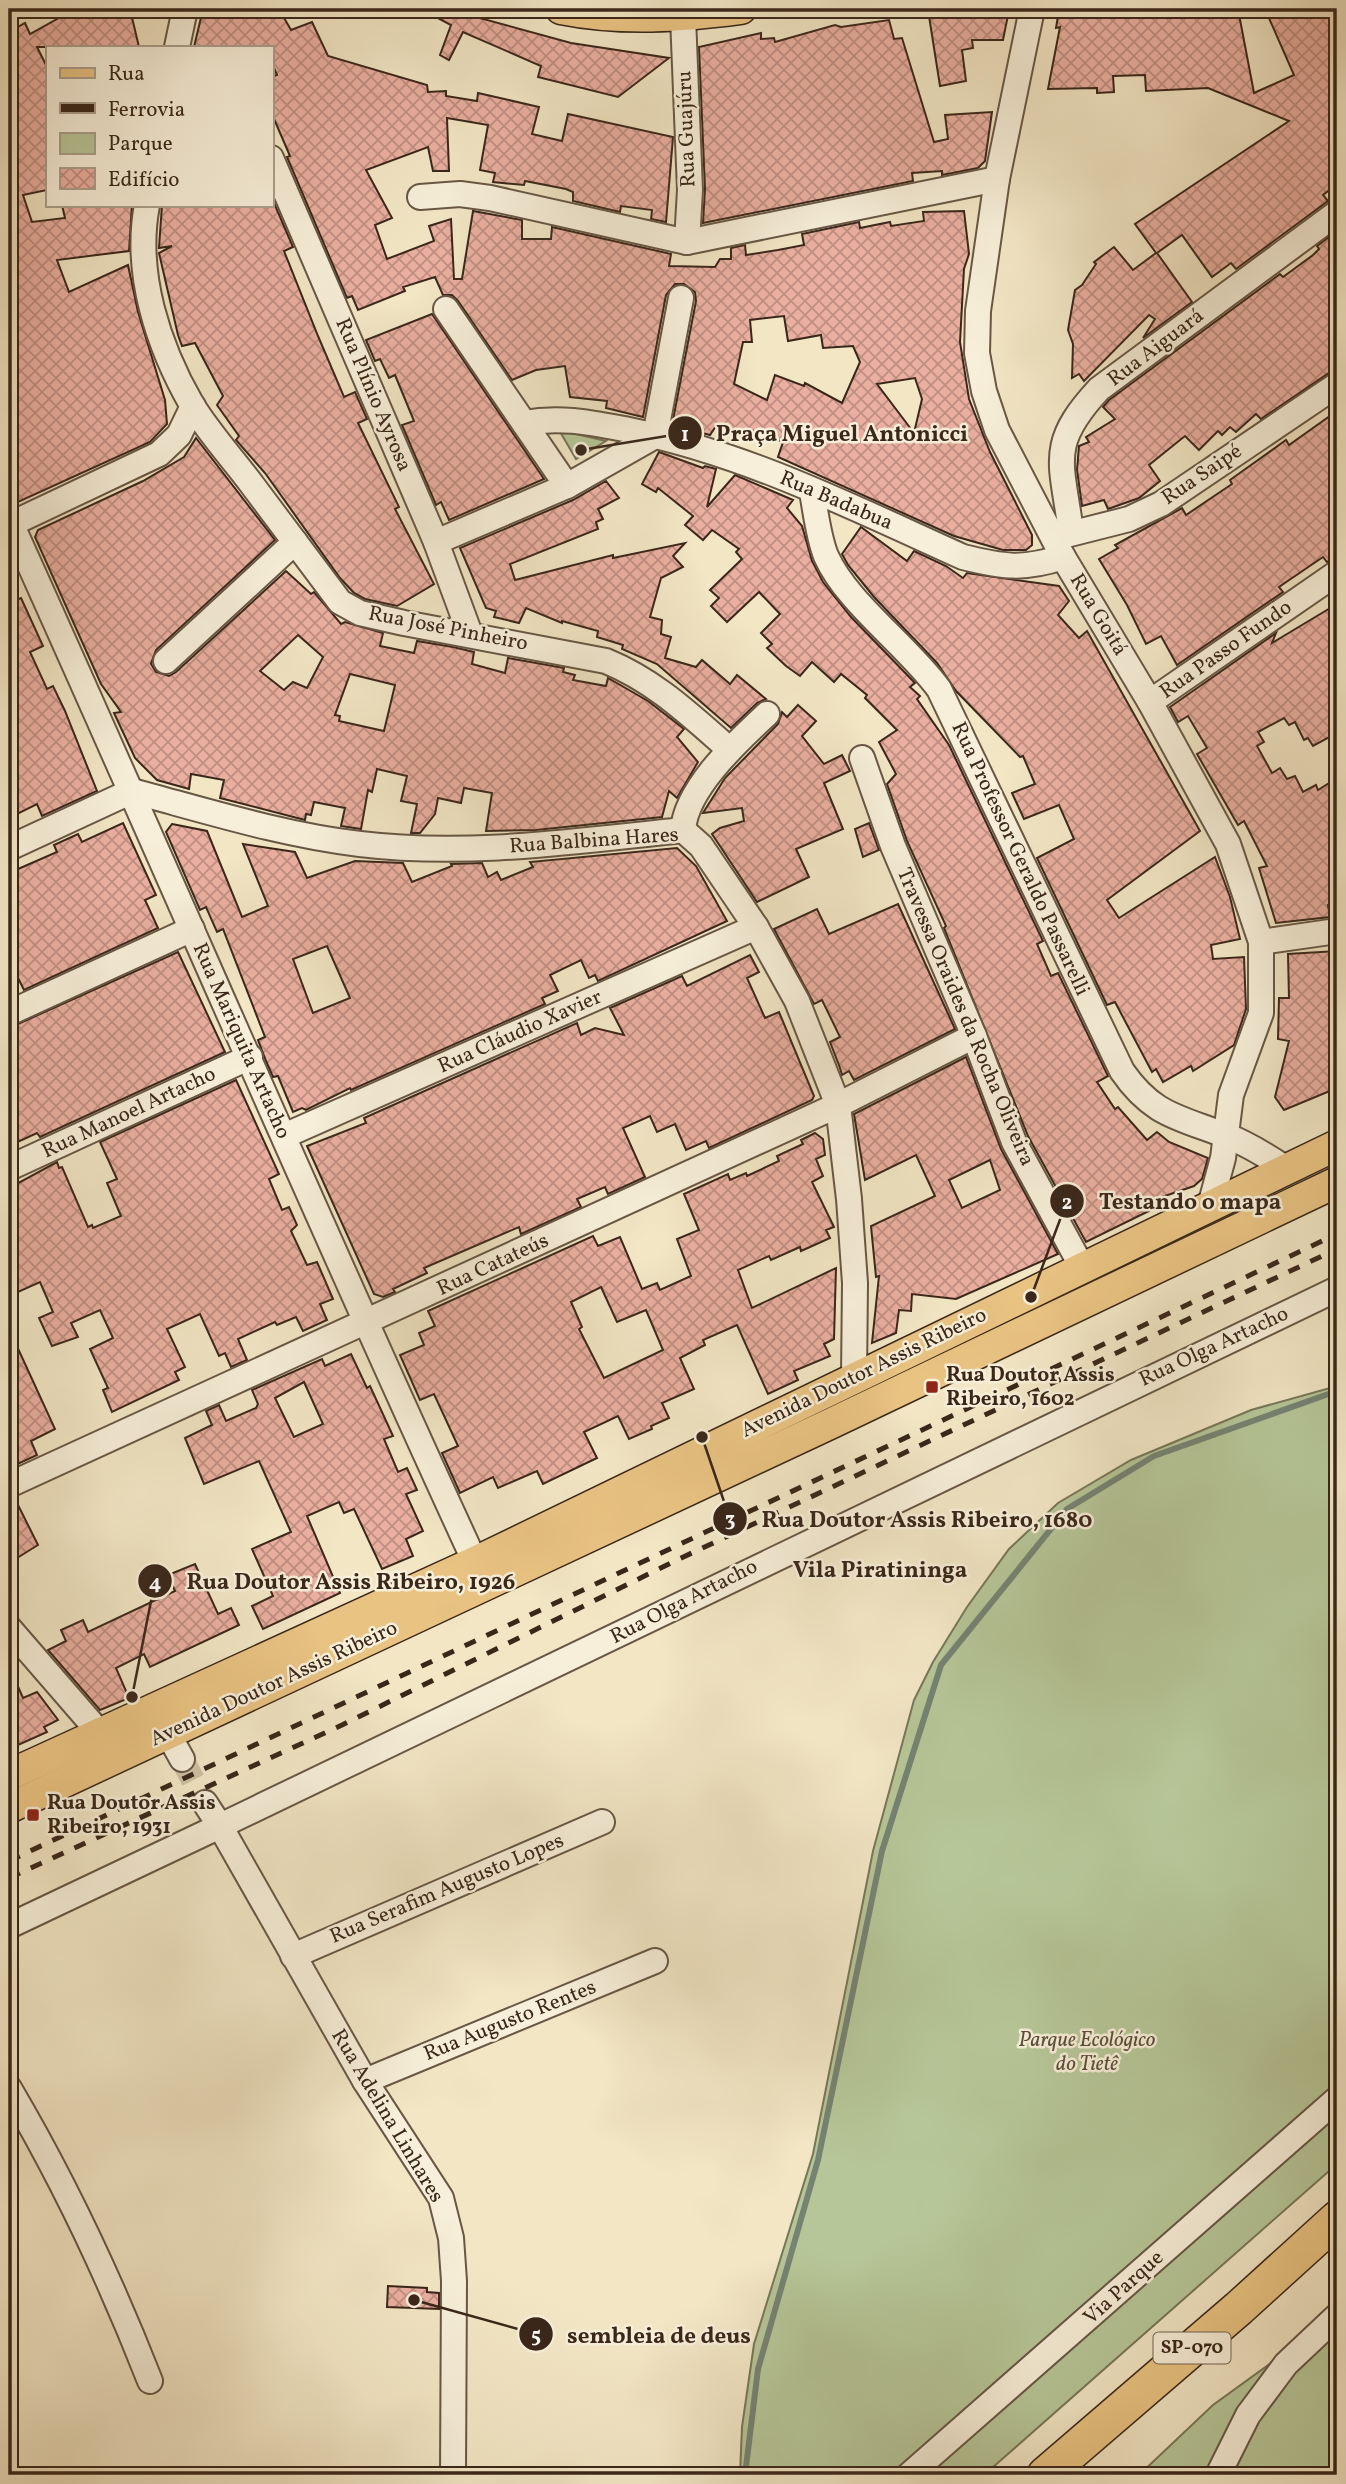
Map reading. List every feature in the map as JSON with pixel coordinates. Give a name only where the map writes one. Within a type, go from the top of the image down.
[{"type":"highway","name":"SP-070","points":[[1045,2475],[1239,2308],[1337,2219]]},
{"type":"main road","points":[[580,11],[683,17],[741,9]]},
{"type":"main road","name":"Avenida Doutor Assis Ribeiro","points":[[9,1808],[110,1745],[475,1562],[1337,1145]]},
{"type":"main road","name":"Avenida Doutor Assis Ribeiro","points":[[9,1775],[110,1745],[167,1732],[832,1423],[1337,1182]]},
{"type":"main road","points":[[832,1423],[842,1409],[854,1377]]},
{"type":"street","points":[[177,46],[186,9]]},
{"type":"street","name":"Rua Goitá","points":[[1032,9],[997,178],[978,311],[977,353],[984,391],[997,430],[1063,542],[1228,844],[1261,942],[1261,1013],[1231,1095],[1227,1136],[1210,1206]]},
{"type":"street","name":"Rua Guajúru","points":[[683,17],[690,190],[687,242]]},
{"type":"street","name":"Rua Plínio Ayrosa","points":[[273,163],[436,542],[470,634]]},
{"type":"street","points":[[420,197],[460,194],[490,198],[687,242],[997,178]]},
{"type":"street","name":"Rua José Pinheiro","points":[[147,206],[142,229],[153,310],[172,364],[193,406],[340,602],[360,613],[566,651],[606,661],[637,673],[665,693],[729,749]]},
{"type":"street","name":"Rua Aiguará","points":[[1063,542],[1063,438],[1077,413],[1099,389],[1337,213]]},
{"type":"street","points":[[436,542],[567,486],[656,436],[681,298]]},
{"type":"street","points":[[446,309],[567,486]]},
{"type":"street","name":"Rua Saipé","points":[[1063,542],[1129,519],[1161,504],[1337,385]]},
{"type":"street","points":[[10,523],[159,454],[180,435],[193,406]]},
{"type":"street","name":"Rua Badabua","points":[[524,423],[574,419],[656,436],[749,463],[963,557],[998,566],[1024,568],[1063,542]]},
{"type":"street","name":"Rua Professor Geraldo Passarelli","points":[[813,492],[826,555],[840,580],[921,664],[945,700],[1091,1012],[1122,1071],[1138,1093],[1166,1114],[1227,1136],[1285,1168]]},
{"type":"street","name":"Rua Mariquita Artacho","points":[[10,523],[250,1057],[365,1324],[475,1562]]},
{"type":"street","points":[[166,661],[295,542]]},
{"type":"street","name":"Rua Passo Fundo","points":[[1150,702],[1337,573]]},
{"type":"street","points":[[683,830],[689,808],[729,749],[767,714]]},
{"type":"street","name":"Travessa Oraides da Rocha Oliveira","points":[[862,758],[893,846],[974,1036],[1014,1142],[1083,1269]]},
{"type":"street","points":[[9,848],[132,791]]},
{"type":"street","name":"Rua Balbina Hares","points":[[132,791],[288,832],[361,845],[502,849],[683,830],[701,846],[756,927],[797,1001],[838,1105],[855,1283],[854,1377]]},
{"type":"street","name":"Rua Cláudio Xavier","points":[[284,1136],[756,927]]},
{"type":"street","points":[[9,1013],[192,929]]},
{"type":"street","points":[[1261,942],[1337,932]]},
{"type":"street","name":"Rua Catateús","points":[[9,1485],[838,1105],[974,1036]]},
{"type":"street","name":"Rua Manoel Artacho","points":[[9,1168],[250,1057]]},
{"type":"street","name":"Rua Olga Artacho","points":[[9,1926],[1337,1289]]},
{"type":"street","points":[[9,1628],[110,1745]]},
{"type":"street","points":[[167,1732],[182,1759]]},
{"type":"street","points":[[205,1803],[220,1826]]},
{"type":"street","name":"Rua Serafim Augusto Lopes","points":[[293,1956],[602,1822]]},
{"type":"street","name":"Rua Adelina Linhares","points":[[220,1826],[365,2081],[441,2198],[451,2238],[455,2304],[453,2475]]},
{"type":"street","name":"Rua Augusto Rentes","points":[[365,2081],[655,1961]]},
{"type":"street","points":[[9,2088],[54,2164],[112,2285],[150,2381]]},
{"type":"street","name":"Via Parque","points":[[909,2475],[1337,2099]]},
{"type":"street","points":[[1218,2475],[1248,2415],[1286,2364],[1337,2316]]},
{"type":"green space","points":[[559,430],[606,441],[576,459]]},
{"type":"green space","name":"Parque Ecológico do Tietê","points":[[1337,1386],[1337,2164],[984,2475],[740,2475],[742,2427],[754,2344],[813,2154],[873,1851],[914,1700],[933,1662],[967,1607],[1009,1549],[1058,1503],[1131,1460],[1251,1410]]},
{"type":"green space","points":[[1337,2315],[1337,2475],[1139,2475],[1213,2405]]},
{"type":"building","points":[[75,9],[130,9],[139,46],[37,47],[46,65],[46,190],[23,195],[32,222],[65,218],[62,206],[132,206],[129,251],[57,260],[69,292],[128,265],[138,312],[165,400],[167,424],[150,442],[18,502],[9,480],[9,32],[25,23],[30,34]]},
{"type":"building","points":[[203,9],[279,9],[291,30],[312,22],[328,56],[427,85],[428,92],[446,91],[446,96],[477,101],[478,93],[539,107],[532,134],[562,141],[568,114],[673,137],[666,222],[651,219],[652,210],[621,206],[620,212],[573,201],[573,192],[566,189],[525,181],[524,185],[493,182],[495,173],[480,170],[488,125],[447,118],[449,171],[433,171],[428,147],[366,170],[392,218],[375,225],[387,259],[434,241],[429,226],[451,219],[454,279],[462,279],[473,211],[522,220],[522,239],[551,239],[552,227],[671,254],[669,266],[715,267],[720,259],[731,259],[731,248],[745,245],[746,255],[778,250],[804,245],[802,234],[859,222],[860,228],[890,222],[891,226],[924,221],[923,212],[964,211],[969,254],[964,269],[960,342],[969,399],[990,452],[1032,535],[1032,545],[1026,550],[1003,550],[954,536],[778,457],[783,442],[749,429],[741,440],[725,428],[716,426],[710,435],[672,425],[696,301],[695,292],[684,284],[675,284],[666,295],[643,417],[606,408],[607,401],[570,397],[565,366],[536,370],[512,380],[458,301],[452,295],[443,295],[435,277],[403,287],[405,291],[358,310],[352,296],[347,298],[287,157],[290,156],[273,117],[273,76],[277,75],[273,66],[273,46],[194,46]],"holes":[[[784,316],[788,341],[821,335],[823,348],[853,346],[860,362],[842,403],[805,383],[804,386],[775,375],[767,400],[734,384],[743,342],[752,342],[750,320]],[[915,378],[922,399],[914,433],[877,384]]]},
{"type":"building","points":[[421,9],[447,9],[571,43],[669,58],[618,97],[538,77],[541,66],[463,32],[449,60],[440,55],[451,25]]},
{"type":"building","points":[[1238,9],[1254,93],[1294,75],[1265,9],[1337,9],[1337,184],[1323,195],[1328,201],[1236,269],[1231,263],[1212,277],[1182,235],[1157,253],[1192,302],[1143,338],[1155,319],[1149,315],[1084,381],[1079,374],[1072,378],[1073,344],[1068,330],[1075,290],[1082,285],[1096,264],[1094,262],[1114,247],[1133,270],[1156,253],[1135,224],[1289,121],[1208,88],[1146,91],[1145,75],[1113,76],[1114,92],[1097,93],[1097,88],[1048,89],[1060,27],[1056,28],[1059,10]]},
{"type":"building","points":[[1009,10],[1003,40],[972,40],[973,48],[962,50],[966,81],[940,86],[929,16]]},
{"type":"building","points":[[889,20],[894,39],[902,38],[934,142],[948,139],[945,115],[992,112],[985,161],[978,168],[942,175],[942,171],[912,173],[913,181],[703,223],[705,189],[699,47],[761,33],[761,39],[774,38],[775,42],[835,25],[841,27]]},
{"type":"building","points":[[273,201],[293,247],[284,251],[318,336],[344,397],[355,392],[367,419],[358,423],[399,507],[395,509],[434,584],[397,606],[365,599],[354,593],[340,578],[265,473],[236,440],[239,436],[217,405],[223,396],[195,343],[182,346],[159,253],[172,246],[159,248],[162,206],[273,206]]},
{"type":"building","points":[[1329,237],[1337,247],[1337,370],[1261,419],[1256,414],[1236,432],[1230,427],[1222,435],[1218,431],[1199,450],[1185,436],[1149,465],[1160,481],[1139,498],[1108,509],[1104,500],[1082,506],[1077,470],[1079,446],[1089,442],[1086,437],[1115,419],[1103,407],[1109,400],[1280,274],[1283,277],[1313,255],[1319,249],[1317,246]]},
{"type":"building","points":[[432,314],[544,479],[449,520],[441,502],[436,505],[402,425],[414,421],[395,375],[389,378],[380,359],[375,361],[366,340]]},
{"type":"building","points":[[1337,411],[1337,558],[1327,562],[1323,557],[1279,587],[1283,592],[1177,665],[1161,636],[1146,644],[1127,605],[1099,559],[1118,548],[1115,545],[1182,508],[1186,515],[1232,484],[1230,480],[1286,440],[1289,445]]},
{"type":"building","points":[[196,438],[275,540],[156,650],[151,664],[156,672],[169,676],[176,672],[286,571],[311,594],[314,592],[341,624],[345,622],[383,633],[380,646],[414,653],[417,641],[453,647],[474,652],[472,664],[505,673],[508,658],[564,668],[563,672],[575,675],[573,680],[606,686],[608,678],[648,701],[684,729],[677,737],[698,762],[677,798],[669,791],[662,817],[536,830],[486,831],[492,793],[464,788],[461,803],[438,798],[435,814],[420,833],[411,833],[417,804],[401,801],[407,776],[377,769],[372,792],[368,790],[361,829],[341,826],[345,808],[314,802],[311,815],[306,814],[305,820],[220,798],[224,780],[191,774],[189,789],[157,780],[135,758],[114,713],[121,712],[101,684],[35,537],[38,530],[143,481],[184,457]],"holes":[[[298,635],[323,657],[307,688],[293,682],[284,690],[260,671]],[[350,674],[395,685],[384,731],[339,721],[340,716],[335,715]]]},
{"type":"building","points":[[659,452],[703,468],[705,466],[716,469],[707,507],[735,475],[793,500],[787,508],[802,526],[812,561],[823,582],[851,617],[915,683],[910,687],[920,696],[917,699],[949,745],[1043,941],[1037,944],[1051,976],[1058,973],[1108,1076],[1097,1082],[1115,1109],[1118,1107],[1147,1140],[1157,1132],[1169,1142],[1208,1158],[1202,1179],[1194,1186],[1153,1200],[1157,1207],[1086,1242],[1028,1136],[944,928],[946,926],[907,841],[887,784],[896,774],[879,742],[897,730],[865,698],[867,695],[841,674],[834,682],[812,662],[800,676],[767,648],[772,644],[761,633],[780,614],[759,592],[727,622],[711,606],[719,598],[710,590],[742,559],[736,552],[739,549],[712,530],[703,540],[685,525],[693,516],[658,488],[656,492],[642,484]]},
{"type":"building","points":[[606,481],[619,498],[598,509],[603,519],[596,522],[598,529],[510,564],[515,580],[613,555],[613,558],[685,543],[673,556],[683,567],[661,578],[650,617],[662,620],[661,634],[671,637],[665,658],[696,667],[702,660],[730,684],[737,675],[766,699],[757,703],[731,728],[657,664],[622,649],[623,645],[597,637],[598,631],[562,623],[526,608],[519,623],[494,617],[496,611],[486,608],[460,548],[573,500]]},
{"type":"building","points":[[861,527],[907,561],[914,551],[946,566],[963,578],[967,573],[1059,586],[1069,601],[1058,615],[1079,638],[1087,631],[1200,831],[1107,900],[1119,918],[1215,857],[1230,897],[1240,939],[1211,945],[1213,959],[1244,957],[1246,1009],[1234,1045],[1193,1071],[1191,1066],[1163,1082],[1156,1069],[1152,1072],[1115,1002],[1107,1005],[1037,858],[1074,839],[1059,805],[1024,819],[1012,793],[1035,784],[1023,756],[1020,757],[956,691],[937,663],[874,597],[848,565],[842,554]]},
{"type":"building","points":[[21,598],[43,646],[30,652],[47,689],[53,686],[97,791],[42,816],[37,804],[9,818],[9,603]]},
{"type":"building","points":[[1337,604],[1337,733],[1313,746],[1308,738],[1304,740],[1295,722],[1289,725],[1284,718],[1258,732],[1264,742],[1257,746],[1272,773],[1280,768],[1287,779],[1295,776],[1303,792],[1316,785],[1318,790],[1337,778],[1337,903],[1328,905],[1330,917],[1276,923],[1259,868],[1267,866],[1244,821],[1238,825],[1197,754],[1207,748],[1188,716],[1178,722],[1170,707],[1276,633],[1272,643]]},
{"type":"building","points":[[798,705],[816,721],[802,736],[824,764],[842,755],[850,771],[824,783],[843,829],[796,849],[809,877],[757,902],[712,834],[720,828],[744,821],[742,808],[703,813],[725,778],[778,724],[782,712],[787,717]]},
{"type":"building","points":[[123,823],[156,895],[145,900],[158,928],[24,990],[18,978],[9,983],[9,873],[57,852],[54,845],[78,834],[82,842]]},
{"type":"building","points":[[869,823],[879,850],[863,857],[855,829]]},
{"type":"building","points":[[172,824],[207,831],[242,917],[268,906],[243,844],[295,852],[307,878],[355,861],[403,863],[412,882],[452,866],[451,864],[482,863],[488,877],[497,872],[501,880],[533,867],[530,862],[677,848],[696,866],[727,921],[598,981],[595,975],[589,978],[581,960],[550,975],[558,991],[542,998],[545,1004],[351,1090],[350,1088],[306,1110],[302,1108],[293,1112],[278,1076],[273,1077],[266,1061],[258,1040],[265,1037],[223,929],[217,932],[206,907],[200,910],[166,832]],"holes":[[[327,946],[350,998],[313,1013],[293,959]]]},
{"type":"building","points":[[898,904],[955,1029],[854,1080],[849,1071],[842,1075],[830,1042],[840,1037],[822,1000],[814,1004],[774,929],[817,909],[829,934]]},
{"type":"building","points":[[1337,951],[1337,1088],[1284,1110],[1275,1097],[1289,1041],[1278,1039],[1279,998],[1289,998],[1288,954]]},
{"type":"building","points":[[178,952],[225,1052],[40,1137],[37,1133],[9,1146],[9,1028]]},
{"type":"building","points":[[750,955],[759,972],[747,978],[765,1018],[779,1012],[814,1096],[812,1100],[709,1148],[706,1141],[686,1150],[675,1124],[657,1132],[650,1116],[623,1128],[645,1177],[608,1194],[605,1187],[577,1199],[581,1207],[521,1234],[519,1227],[424,1268],[427,1273],[393,1289],[395,1292],[383,1297],[374,1294],[307,1146],[366,1123],[364,1118],[577,1023],[581,1035],[595,1028],[624,1035],[610,1008],[682,976],[687,986]]},
{"type":"building","points":[[966,1057],[1001,1149],[1058,1254],[956,1299],[912,1294],[911,1311],[899,1310],[896,1333],[872,1343],[879,1276],[876,1277],[871,1226],[935,1196],[916,1155],[865,1180],[854,1114]],"holes":[[[990,1160],[1000,1190],[962,1208],[949,1180]]]},
{"type":"building","points":[[236,1080],[279,1174],[269,1179],[282,1210],[289,1207],[297,1225],[291,1231],[307,1265],[317,1262],[333,1299],[320,1304],[327,1320],[303,1331],[296,1317],[277,1325],[275,1322],[238,1339],[247,1360],[231,1367],[225,1353],[219,1356],[200,1314],[167,1329],[185,1367],[175,1372],[179,1380],[112,1412],[103,1390],[108,1388],[90,1349],[113,1338],[100,1310],[71,1323],[78,1337],[52,1346],[39,1318],[53,1312],[40,1282],[9,1296],[9,1188],[57,1162],[59,1168],[62,1167],[88,1227],[92,1225],[93,1228],[121,1216],[107,1183],[117,1179],[100,1142]]},
{"type":"building","points":[[815,1133],[823,1139],[825,1155],[816,1159],[823,1176],[812,1182],[834,1227],[826,1230],[830,1238],[771,1260],[769,1256],[738,1270],[752,1308],[836,1268],[834,1339],[824,1344],[830,1356],[794,1371],[798,1380],[768,1394],[737,1325],[703,1340],[705,1345],[680,1358],[694,1389],[662,1403],[669,1418],[651,1426],[652,1429],[629,1439],[618,1416],[584,1432],[597,1458],[543,1484],[537,1471],[498,1488],[493,1477],[460,1493],[442,1453],[458,1446],[434,1394],[420,1400],[400,1355],[424,1345],[419,1333],[435,1326],[428,1311],[593,1236],[598,1246],[620,1237],[642,1289],[657,1283],[660,1290],[691,1276],[677,1239],[699,1230],[684,1194],[728,1174],[730,1180],[746,1173],[747,1176],[779,1161],[777,1156],[803,1144],[801,1140]],"holes":[[[601,1287],[617,1322],[646,1310],[663,1350],[604,1378],[579,1329],[582,1327],[571,1302]]]},
{"type":"building","points":[[9,1329],[55,1429],[31,1441],[37,1455],[9,1468]]},
{"type":"building","points":[[351,1354],[367,1388],[370,1386],[393,1436],[384,1439],[398,1472],[407,1468],[417,1490],[406,1494],[423,1531],[406,1539],[413,1556],[382,1569],[354,1509],[344,1513],[339,1502],[307,1516],[340,1593],[263,1629],[252,1606],[273,1596],[252,1549],[291,1532],[259,1461],[204,1484],[185,1438],[212,1425],[206,1411],[219,1405],[226,1421],[256,1408],[258,1404],[252,1390],[322,1359],[325,1366]],"holes":[[[304,1382],[323,1424],[294,1437],[275,1398]]]},
{"type":"building","points":[[15,1499],[38,1545],[9,1563],[9,1500]]},
{"type":"building","points":[[195,1564],[218,1614],[231,1608],[239,1625],[150,1667],[144,1654],[116,1668],[129,1698],[100,1710],[48,1650],[66,1641],[61,1630],[83,1620],[88,1632],[175,1591],[168,1575]]},
{"type":"building","points":[[9,1666],[23,1698],[37,1692],[58,1720],[44,1727],[47,1732],[9,1749]]},
{"type":"building","points":[[388,2286],[427,2288],[427,2292],[439,2293],[439,2309],[387,2307]]},
{"type":"waterway","points":[[745,2475],[758,2369],[818,2160],[882,1851],[941,1665],[1067,1509],[1154,1456],[1337,1391]]},
{"type":"tunnel","points":[[182,1759],[205,1803]]},
{"type":"railway","points":[[9,1861],[1337,1234]]},
{"type":"railway","points":[[9,1878],[342,1725],[677,1560],[1337,1249]]},
{"type":"place","name":"Praça Miguel Antonicci","points":[[581,450]]},
{"type":"place","name":"Testando o mapa","points":[[1031,1297]]},
{"type":"place","name":"Rua Doutor Assis Ribeiro, 1602","points":[[932,1387]]},
{"type":"place","name":"Rua Doutor Assis Ribeiro, 1680","points":[[702,1437]]},
{"type":"place","name":"Rua Doutor Assis Ribeiro, 1926","points":[[132,1697]]},
{"type":"place","name":"Rua Doutor Assis Ribeiro, 1931","points":[[33,1815]]},
{"type":"place","name":"sembleia de deus","points":[[414,2300]]},
{"type":"district","name":"Vila Piratininga","points":[[880,1571]]}]
